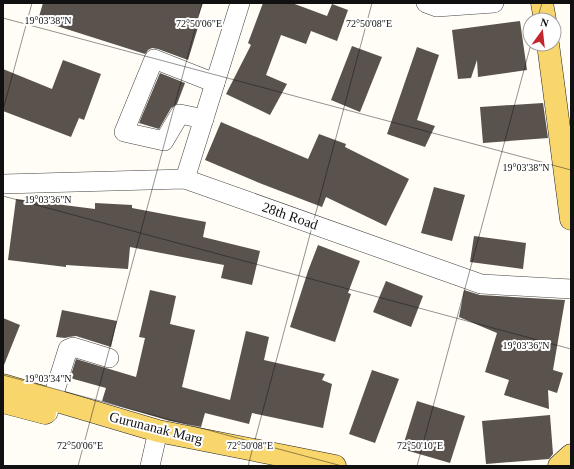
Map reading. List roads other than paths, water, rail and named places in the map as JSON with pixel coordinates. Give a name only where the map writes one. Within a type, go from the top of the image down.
[{"type":"main road","points":[[549,52],[571,219]]},
{"type":"main road","name":"Gurunanak Marg","points":[[3,385],[50,407],[266,466]]},
{"type":"main road","name":"Gurunanak Marg","points":[[3,402],[50,407]]},
{"type":"main road","name":"Gurunanak Marg","points":[[156,437],[335,466]]},
{"type":"main road","points":[[559,466],[571,455]]},
{"type":"street","points":[[185,179],[240,3]]},
{"type":"street","points":[[426,3],[437,7],[494,3]]},
{"type":"street","points":[[204,119],[180,114],[164,141],[124,132],[154,59],[215,82]]},
{"type":"street","name":"28th Road","points":[[3,184],[185,179],[481,284],[571,289]]},
{"type":"street","points":[[50,407],[68,349],[73,347],[109,358]]},
{"type":"street","points":[[150,466],[156,437]]}]
